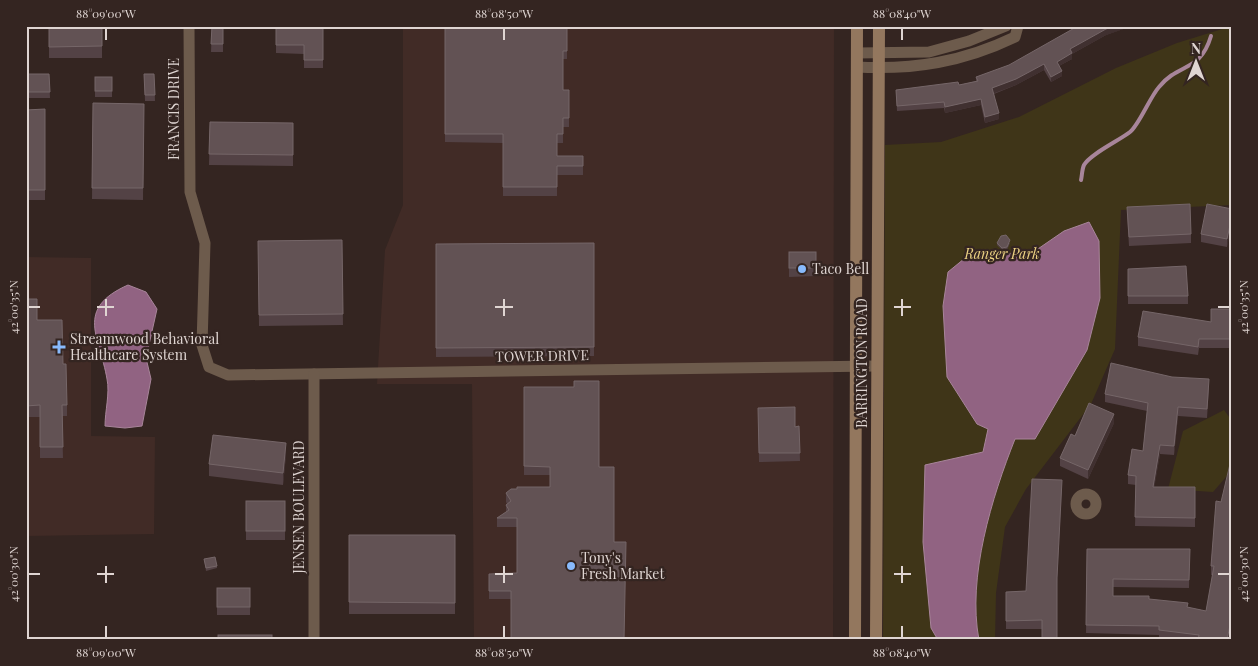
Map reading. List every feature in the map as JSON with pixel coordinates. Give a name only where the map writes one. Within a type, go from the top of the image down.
[{"type":"main road","name":"BARRINGTON ROAD","points":[[854,640],[857,26]]},
{"type":"main road","name":"BARRINGTON ROAD","points":[[876,640],[879,26]]},
{"type":"street","name":"FRANCIS DRIVE","points":[[189,26],[190,192],[205,243],[202,345],[209,367]]},
{"type":"street","points":[[857,53],[929,52],[969,41],[1006,26]]},
{"type":"street","points":[[857,67],[914,67],[957,60],[1015,38],[1018,26]]},
{"type":"street","name":"TOWER DRIVE","points":[[209,367],[228,375],[877,366]]},
{"type":"street","name":"JENSEN BOULEVARD","points":[[314,374],[314,640]]},
{"type":"shaded area","points":[[403,26],[834,26],[833,640],[474,640],[472,384],[377,384],[385,250],[403,205]]},
{"type":"shaded area","points":[[1089,222],[1099,241],[1100,298],[1087,350],[1035,439],[1015,439],[1006,462],[990,511],[979,564],[976,616],[979,640],[938,640],[931,628],[923,542],[925,465],[983,452],[988,429],[977,424],[947,377],[943,306],[948,272],[970,254],[1032,253],[1064,231]]},
{"type":"shaded area","name":"Streamwood Behavioral Healthcare System","points":[[26,257],[91,258],[91,436],[155,437],[154,534],[26,536]]},
{"type":"shaded area","points":[[128,285],[146,292],[157,309],[146,358],[151,379],[142,426],[125,428],[105,426],[108,384],[96,337],[95,325],[96,314],[101,304],[111,294]]},
{"type":"green space","name":"Ranger Park","points":[[1232,26],[1232,205],[1121,210],[1115,349],[1091,404],[1026,489],[1005,527],[996,593],[995,640],[883,640],[885,145],[941,142],[1019,117],[1116,68],[1177,43]]},
{"type":"green space","points":[[1224,410],[1232,421],[1232,470],[1213,492],[1168,489],[1183,431]]},
{"type":"building","points":[[49,26],[102,26],[102,46],[49,47]]},
{"type":"building","points":[[212,26],[223,26],[223,44],[211,44]]},
{"type":"building","points":[[276,26],[323,26],[323,60],[304,60],[304,45],[276,45]]},
{"type":"building","points":[[445,26],[567,26],[567,51],[563,51],[563,90],[569,90],[569,118],[563,118],[563,134],[557,134],[557,156],[583,156],[583,166],[557,166],[557,187],[503,187],[503,134],[445,134]]},
{"type":"building","points":[[1078,26],[1115,26],[1070,49],[1072,53],[1057,62],[1062,71],[1051,77],[1044,64],[1016,79],[992,88],[999,113],[985,117],[981,99],[945,107],[944,102],[897,106],[896,90],[958,82],[959,85],[978,81],[976,77],[1009,65]]},
{"type":"building","points":[[28,74],[49,74],[50,92],[28,92]]},
{"type":"building","points":[[144,74],[154,74],[155,95],[145,95]]},
{"type":"building","points":[[95,77],[112,77],[112,91],[95,91]]},
{"type":"building","points":[[93,103],[144,104],[143,188],[92,188]]},
{"type":"building","points":[[45,109],[45,190],[26,190],[26,110]]},
{"type":"building","points":[[210,122],[293,123],[293,155],[209,154]]},
{"type":"building","points":[[1190,204],[1191,234],[1129,237],[1127,207]]},
{"type":"building","points":[[1207,204],[1232,209],[1227,239],[1201,234]]},
{"type":"building","points":[[1006,235],[1010,240],[1007,247],[1002,248],[997,243],[1001,236]]},
{"type":"building","points":[[342,240],[343,314],[259,315],[258,241]]},
{"type":"building","points":[[594,243],[594,347],[436,348],[436,244]]},
{"type":"building","points":[[789,252],[816,252],[816,268],[789,268]]},
{"type":"building","points":[[1186,266],[1188,296],[1128,296],[1128,269]]},
{"type":"building","points":[[26,299],[37,299],[37,320],[62,320],[63,364],[66,364],[67,405],[62,405],[63,447],[40,447],[40,405],[26,406]]},
{"type":"building","points":[[1211,309],[1232,309],[1232,339],[1199,339],[1198,347],[1138,337],[1143,311],[1211,322]]},
{"type":"building","points":[[1111,363],[1172,377],[1209,379],[1207,409],[1178,407],[1174,446],[1160,445],[1153,487],[1195,487],[1195,518],[1135,517],[1136,476],[1128,475],[1132,449],[1143,451],[1148,403],[1105,394]]},
{"type":"building","name":"Tony's Fresh Market","points":[[574,381],[599,381],[599,467],[614,467],[614,542],[626,542],[624,640],[511,640],[511,591],[489,591],[489,574],[517,573],[517,518],[497,518],[509,510],[506,505],[511,501],[506,493],[511,489],[517,489],[517,487],[550,487],[550,467],[524,466],[524,387],[574,387]]},
{"type":"building","points":[[1089,403],[1114,414],[1088,470],[1060,458],[1071,434],[1075,436]]},
{"type":"building","points":[[795,407],[795,427],[799,426],[800,453],[759,453],[758,408]]},
{"type":"building","points":[[213,435],[286,443],[283,473],[209,464]]},
{"type":"building","points":[[1230,464],[1232,465],[1232,615],[1227,640],[1198,640],[1199,635],[1159,630],[1159,626],[1086,625],[1087,549],[1190,549],[1189,580],[1113,579],[1113,596],[1149,596],[1149,599],[1188,603],[1187,607],[1206,611],[1214,566],[1211,566],[1216,501],[1221,502]]},
{"type":"building","points":[[1032,479],[1062,480],[1057,578],[1057,640],[1042,640],[1042,620],[1006,621],[1006,592],[1026,591]]},
{"type":"building","points":[[246,501],[285,501],[285,531],[246,531]]},
{"type":"building","points":[[349,535],[455,535],[455,603],[349,602]]},
{"type":"building","points":[[215,557],[217,566],[206,568],[204,559]]},
{"type":"building","points":[[217,588],[250,588],[250,607],[217,607]]},
{"type":"building","points":[[218,635],[272,635],[272,640],[218,640]]},
{"type":"waterway","points":[[1081,180],[1083,167],[1087,161],[1130,132],[1159,87],[1174,74],[1195,62],[1206,48],[1211,36]]},
{"type":"place","name":"Taco Bell","points":[[802,269]]},
{"type":"place","name":"Streamwood Behavioral Healthcare System","points":[[59,347]]},
{"type":"place","name":"Tony's Fresh Market","points":[[571,566]]}]
